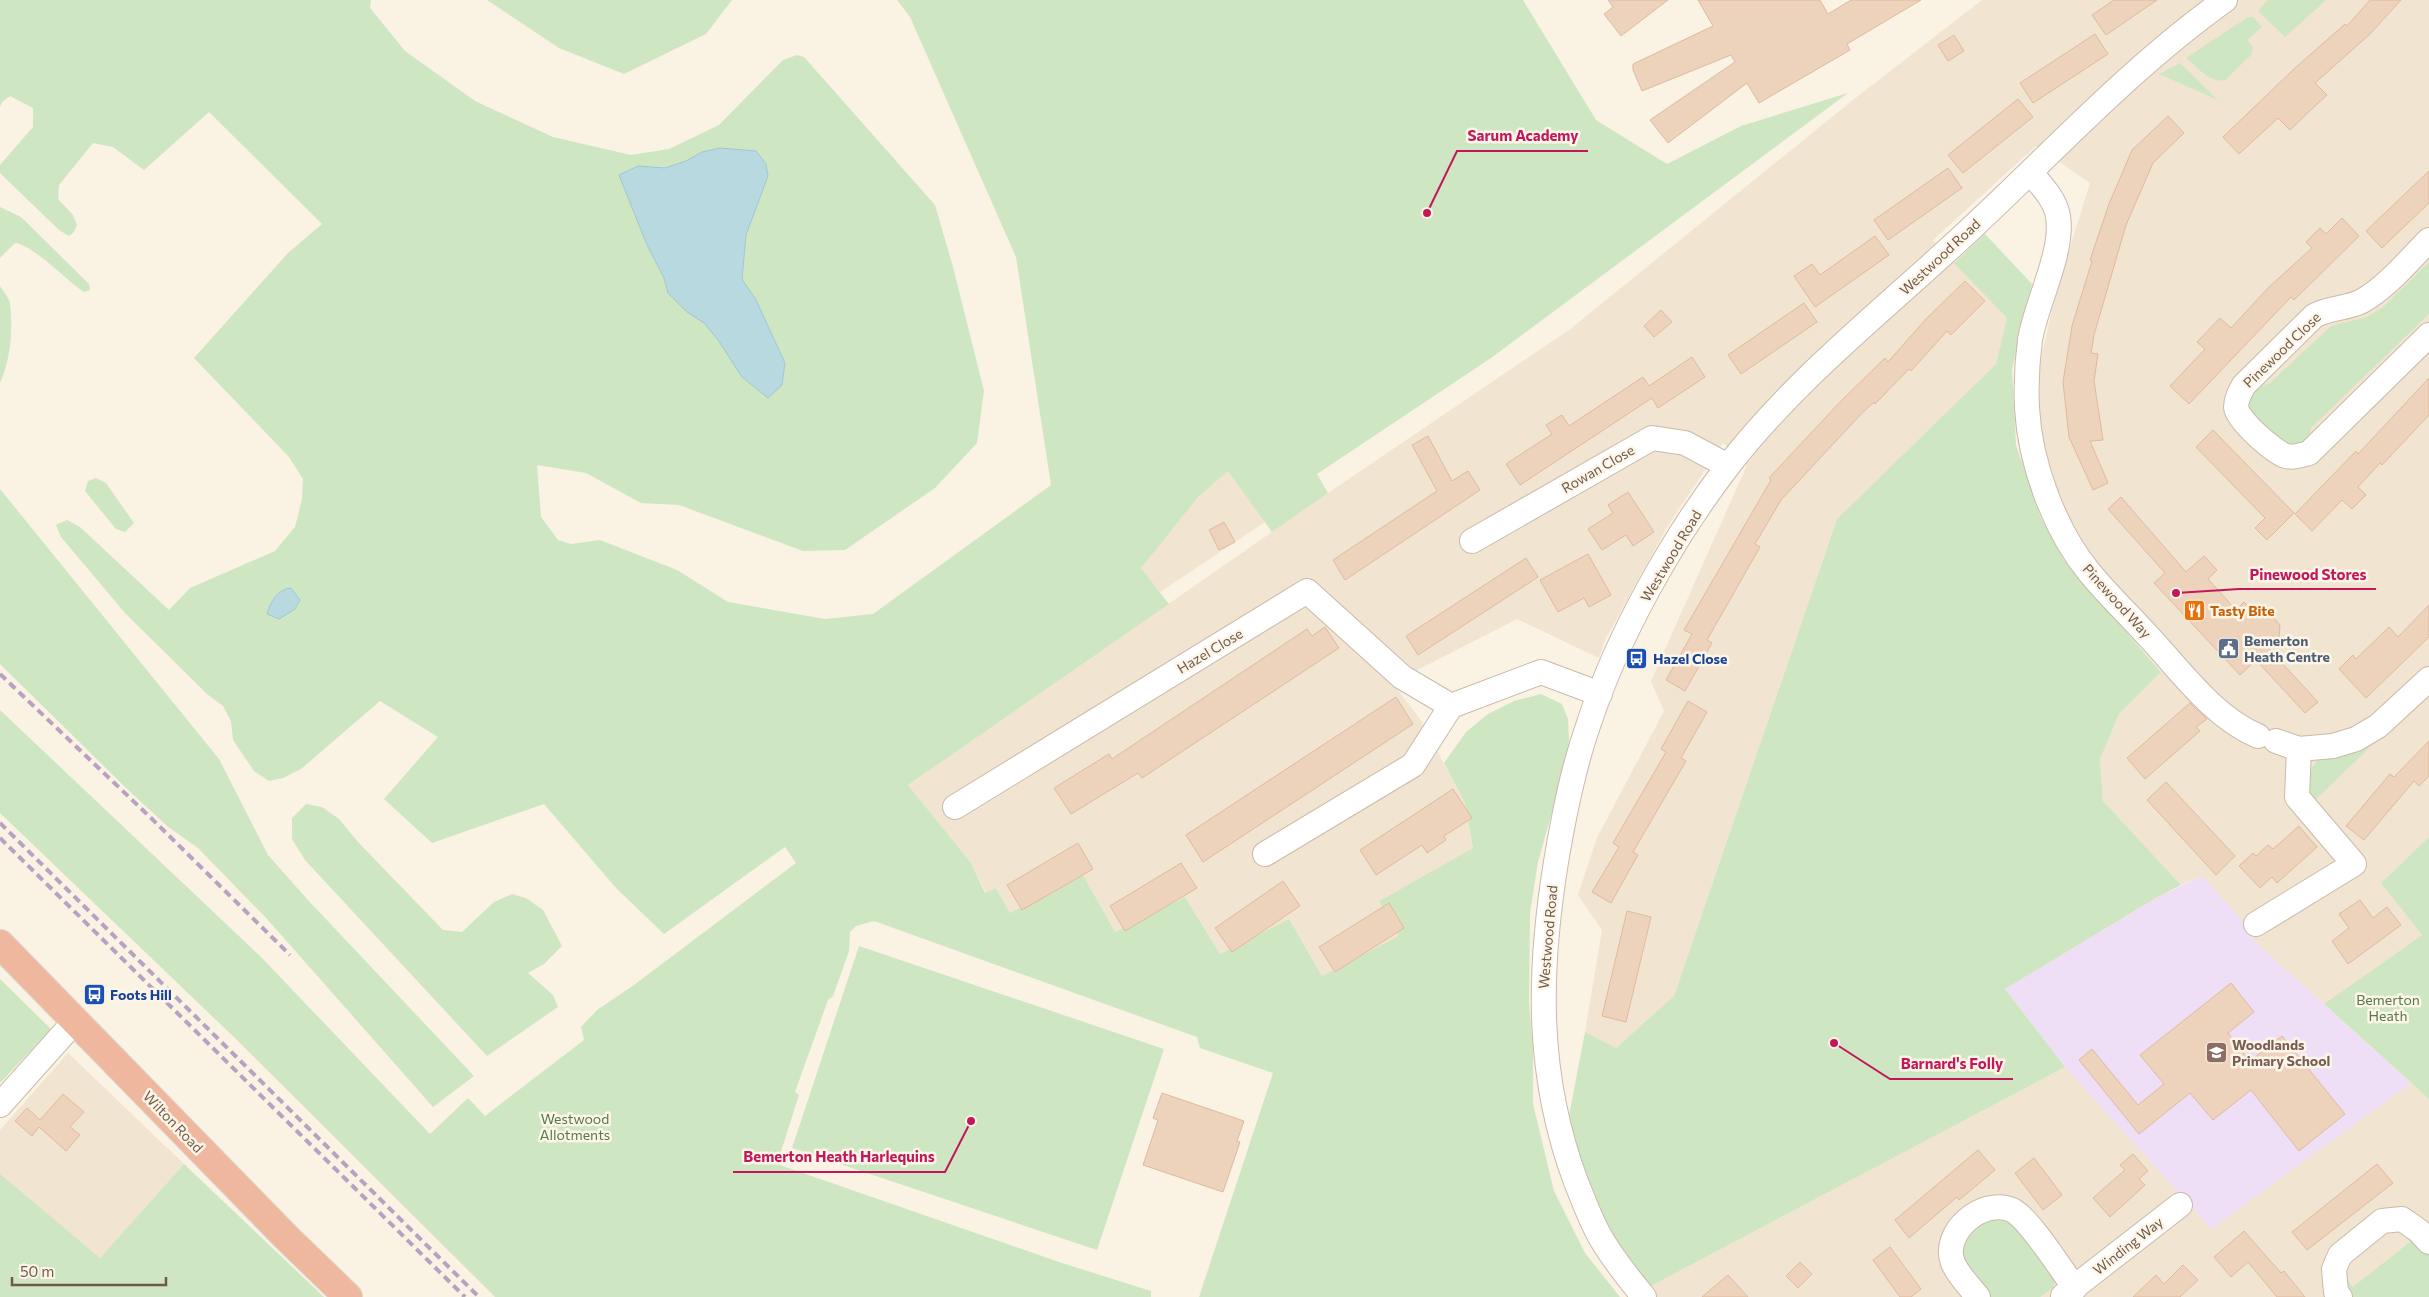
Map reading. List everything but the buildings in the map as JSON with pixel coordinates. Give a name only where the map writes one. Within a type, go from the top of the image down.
[{"type":"highway","name":"Wilton Road","points":[[0,944],[287,1238],[348,1297]]},
{"type":"street","name":"Westwood Road","points":[[1644,1297],[1620,1268],[1601,1239],[1584,1203],[1557,1121],[1546,1057],[1542,980],[1550,896],[1566,804],[1576,763],[1600,694],[1635,617],[1665,561],[1728,466],[1790,396],[2030,172],[2131,74],[2164,46],[2226,0]]},
{"type":"street","name":"Pinewood Way","points":[[2030,172],[2050,196],[2058,214],[2060,232],[2030,340],[2027,408],[2033,450],[2046,494],[2068,540],[2088,571],[2214,707],[2243,730],[2267,739],[2299,749],[2333,746],[2356,739],[2378,726],[2429,679]]},
{"type":"street","name":"Pinewood Close","points":[[2429,240],[2373,294],[2360,302],[2324,310],[2314,316],[2244,385],[2238,396],[2236,408],[2242,420],[2274,450],[2295,457],[2309,453],[2429,335]]},
{"type":"street","name":"Rowan Close","points":[[1472,541],[1652,438],[1685,443],[1728,466]]},
{"type":"street","name":"Hazel Close","points":[[955,807],[1307,591],[1402,677],[1450,706]]},
{"type":"street","points":[[1265,854],[1413,765],[1450,706],[1541,672],[1600,694]]},
{"type":"street","points":[[2256,924],[2354,864],[2297,797],[2299,749]]},
{"type":"street","points":[[0,1105],[75,1021]]},
{"type":"street","name":"Winding Way","points":[[1978,1297],[1953,1263],[1951,1248],[1956,1233],[1967,1220],[1981,1211],[1997,1208],[2012,1210],[2024,1219],[2068,1292],[2180,1205]]},
{"type":"street","points":[[2340,1297],[2336,1292],[2334,1269],[2340,1255],[2382,1221],[2402,1219],[2419,1231],[2429,1242]]},
{"type":"shaded area","points":[[1982,0],[2429,0],[2429,837],[2381,883],[2422,935],[2324,1004],[2255,942],[2240,918],[2202,876],[2181,885],[2103,801],[2100,759],[2119,714],[2180,653],[2100,569],[2057,497],[2039,437],[2040,364],[2055,296],[2090,183],[2036,146],[1933,240],[2007,318],[1996,364],[1837,519],[1674,996],[1616,1048],[1585,1032],[1602,930],[1578,895],[1597,838],[1664,711],[1651,681],[1747,465],[1723,443],[1667,527],[1605,640],[1599,658],[1517,619],[1392,683],[1420,719],[1465,803],[1473,848],[1379,901],[1400,936],[1322,976],[1289,919],[1220,954],[1185,897],[1115,932],[1083,875],[1010,913],[996,888],[986,893],[971,863],[908,785],[1328,493],[1569,330],[1853,100]]},
{"type":"shaded area","points":[[1228,470],[1265,522],[1160,592],[1140,568],[1198,497]]},
{"type":"shaded area","name":"Woodlands Primary School","points":[[2202,876],[2240,918],[2255,942],[2411,1083],[2211,1229],[2065,1067],[2005,989],[2154,899]]},
{"type":"shaded area","points":[[68,1053],[184,1164],[100,1258],[0,1175],[0,1130]]},
{"type":"shaded area","points":[[2065,1067],[2211,1229],[2411,1083],[2429,1099],[2429,1297],[1630,1297]]},
{"type":"green space","name":"Westwood Allotments","points":[[0,0],[371,0],[370,8],[405,51],[475,101],[553,137],[631,155],[669,149],[719,125],[783,60],[797,55],[804,57],[935,205],[953,267],[984,391],[977,443],[935,488],[845,550],[803,551],[679,505],[641,503],[586,473],[537,465],[541,517],[558,540],[571,544],[600,540],[677,570],[728,602],[825,619],[873,614],[1051,485],[1016,257],[910,17],[897,0],[1523,0],[1596,120],[1667,164],[1741,126],[1848,93],[1491,358],[1317,474],[1328,493],[1272,532],[1228,471],[1198,497],[1141,568],[1169,604],[908,785],[971,863],[985,893],[996,888],[1010,913],[1083,875],[1115,932],[1185,897],[1220,954],[1289,919],[1322,976],[1399,936],[1379,901],[1473,848],[1465,803],[1444,763],[1466,732],[1488,714],[1514,701],[1541,694],[1562,704],[1568,719],[1569,741],[1562,776],[1538,862],[1530,913],[1529,1003],[1533,1049],[1533,1104],[1554,1191],[1585,1253],[1620,1297],[1199,1297],[1273,1073],[1200,1048],[1197,1037],[874,921],[856,926],[850,932],[849,951],[833,996],[828,1000],[795,1092],[799,1095],[777,1164],[1062,1263],[1151,1291],[1151,1297],[495,1297],[238,1041],[0,813],[0,710],[261,957],[430,1134],[468,1098],[485,1116],[584,1040],[581,1027],[597,1010],[634,985],[796,863],[785,847],[664,934],[616,888],[544,804],[432,843],[384,799],[438,737],[380,701],[301,769],[283,778],[269,781],[254,771],[233,740],[231,721],[223,706],[207,694],[125,613],[61,537],[56,525],[67,520],[80,527],[169,610],[190,588],[275,551],[295,527],[302,499],[303,479],[289,457],[194,358],[288,253],[322,224],[209,112],[144,170],[113,147],[93,143],[59,185],[58,199],[73,215],[77,225],[74,232],[69,236],[59,230],[0,173],[0,165],[33,127],[33,108],[10,96],[2,102],[0,107]]},
{"type":"green space","points":[[487,0],[732,0],[706,34],[624,74],[559,48]]},
{"type":"green space","points":[[2268,0],[2326,0],[2285,37],[2258,11]]},
{"type":"green space","points":[[2248,17],[2253,17],[2262,27],[2247,40],[2253,47],[2252,54],[2225,80],[2220,81],[2209,77],[2186,58]]},
{"type":"green space","points":[[2180,63],[2218,100],[2159,74]]},
{"type":"green space","points":[[0,207],[21,217],[89,284],[90,290],[84,292],[40,256],[22,245],[15,243],[0,258]]},
{"type":"green space","points":[[1985,234],[2032,284],[2012,369],[2016,445],[2041,518],[2064,560],[2161,672],[2119,714],[2100,759],[2103,801],[2181,885],[2154,899],[2005,989],[2065,1067],[1651,1286],[1632,1267],[1609,1234],[1577,1160],[1568,1121],[1585,1032],[1616,1048],[1674,996],[1837,519],[1996,364],[2007,318],[1954,263]]},
{"type":"green space","points":[[2429,262],[2429,314],[2311,428],[2310,436],[2303,442],[2290,447],[2270,436],[2252,414],[2249,399],[2254,389],[2270,383],[2331,326],[2367,317],[2382,308]]},
{"type":"green space","points":[[0,286],[9,301],[11,323],[9,354],[0,383]]},
{"type":"green space","points":[[96,478],[106,483],[134,523],[125,532],[116,529],[85,491],[88,481]]},
{"type":"green space","points":[[0,489],[219,759],[268,855],[474,1076],[433,1107],[268,920],[198,848],[167,826],[0,664]]},
{"type":"green space","points":[[2370,745],[2313,802],[2310,796],[2308,780],[2311,769],[2318,760]]},
{"type":"green space","points":[[306,804],[322,807],[339,819],[358,842],[443,930],[462,932],[494,902],[512,894],[526,898],[543,910],[562,946],[544,964],[528,973],[553,995],[558,1007],[487,1056],[305,860],[292,839],[292,818]]},
{"type":"green space","name":"Bemerton Heath","points":[[2429,837],[2429,1099],[2324,1004],[2422,935],[2381,883]]},
{"type":"green space","points":[[859,946],[1164,1049],[1097,1250],[792,1148]]},
{"type":"green space","points":[[0,979],[51,1029],[0,1083]]},
{"type":"green space","points":[[184,1164],[324,1297],[0,1297],[0,1174],[100,1258]]},
{"type":"green space","points":[[2002,1217],[2015,1222],[2055,1279],[2053,1288],[2040,1297],[1989,1297],[1964,1261],[1962,1247],[1977,1223]]},
{"type":"green space","points":[[2400,1229],[2412,1233],[2429,1255],[2429,1297],[2350,1297],[2344,1276],[2353,1287],[2410,1242]]},
{"type":"water","points":[[720,148],[756,151],[766,164],[768,176],[746,235],[742,279],[756,300],[785,363],[782,385],[768,398],[742,377],[718,340],[704,323],[687,312],[668,293],[664,278],[647,245],[619,175],[638,166],[665,168],[686,161],[702,152]]},
{"type":"water","points":[[291,588],[300,600],[295,609],[279,619],[267,614],[275,597],[282,591]]},
{"type":"railway","points":[[0,674],[150,817],[290,955]]},
{"type":"railway","points":[[0,823],[479,1297]]},
{"type":"railway","points":[[0,838],[465,1297]]},
{"type":"place","name":"Sarum Academy","points":[[1427,213]]},
{"type":"place","name":"Pinewood Stores","points":[[2176,593]]},
{"type":"place","name":"Tasty Bite","points":[[2194,611]]},
{"type":"place","name":"Bemerton Heath Centre","points":[[2228,649]]},
{"type":"place","name":"Hazel Close","points":[[1637,659]]},
{"type":"place","name":"Foots Hill","points":[[94,995]]},
{"type":"place","name":"Barnard's Folly","points":[[1834,1043]]},
{"type":"place","name":"Woodlands Primary School","points":[[2216,1053]]},
{"type":"place","name":"Bemerton Heath Harlequins","points":[[971,1121]]}]
